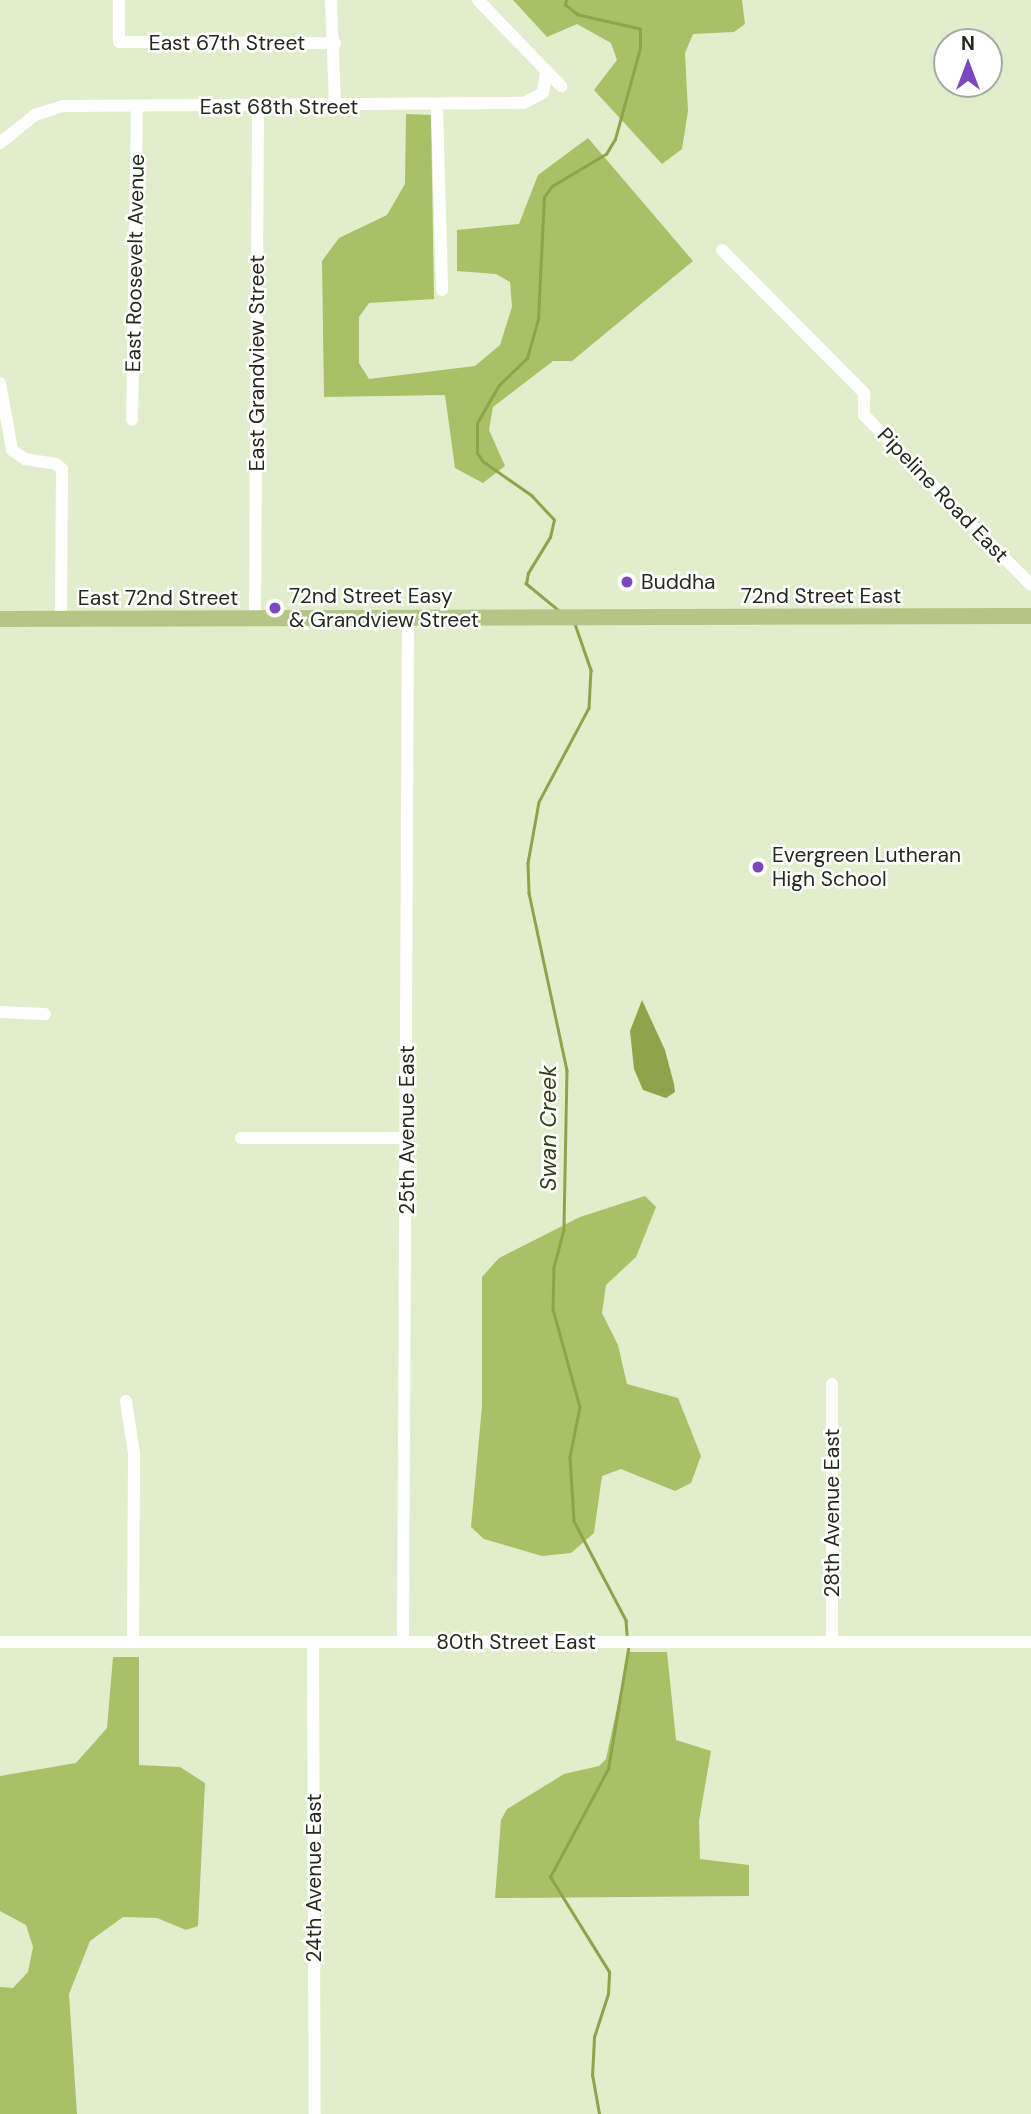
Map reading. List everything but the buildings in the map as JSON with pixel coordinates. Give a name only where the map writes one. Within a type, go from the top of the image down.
[{"type":"main road","name":"72nd Street East","points":[[568,617],[1031,616]]},
{"type":"main road","name":"East 72nd Street","points":[[0,620],[568,617]]},
{"type":"street","name":"East 67th Street","points":[[119,0],[118,42],[335,43]]},
{"type":"street","points":[[331,0],[335,43],[335,106]]},
{"type":"street","points":[[478,0],[561,86]]},
{"type":"street","name":"East 68th Street","points":[[0,143],[49,108],[437,107],[534,101],[545,88],[546,71]]},
{"type":"street","name":"East Roosevelt Avenue","points":[[132,420],[137,107]]},
{"type":"street","points":[[437,107],[442,290]]},
{"type":"street","name":"East Grandview Street","points":[[255,618],[258,108]]},
{"type":"street","name":"Pipeline Road East","points":[[722,250],[864,393],[864,415],[1031,586]]},
{"type":"street","points":[[0,383],[5,445],[24,459],[60,466],[61,620]]},
{"type":"street","name":"25th Avenue East","points":[[404,1642],[408,618]]},
{"type":"street","points":[[0,1012],[45,1014]]},
{"type":"street","points":[[241,1138],[408,1138]]},
{"type":"street","name":"28th Avenue East","points":[[832,1384],[832,1642]]},
{"type":"street","points":[[126,1401],[134,1453],[132,1642]]},
{"type":"street","name":"80th Street East","points":[[0,1642],[1031,1642]]},
{"type":"street","name":"24th Avenue East","points":[[313,1642],[315,2114]]},
{"type":"shaded area","points":[[513,0],[742,0],[745,24],[734,32],[693,34],[685,53],[688,111],[682,149],[662,164],[594,90],[617,60],[611,43],[577,24],[547,37]]},
{"type":"shaded area","points":[[406,114],[431,115],[434,299],[369,303],[359,317],[359,363],[369,379],[475,366],[500,345],[512,307],[510,282],[496,274],[457,271],[457,230],[519,224],[538,175],[588,138],[693,261],[572,361],[553,361],[493,407],[489,430],[505,466],[483,483],[455,468],[445,395],[324,397],[322,261],[339,238],[387,215],[405,184]]},
{"type":"shaded area","points":[[642,1000],[665,1050],[674,1084],[675,1092],[666,1098],[643,1090],[634,1069],[630,1031]]},
{"type":"shaded area","points":[[645,1196],[656,1207],[636,1257],[606,1285],[602,1313],[618,1345],[627,1384],[678,1398],[701,1456],[691,1483],[675,1491],[621,1469],[602,1476],[594,1533],[571,1553],[542,1556],[484,1539],[471,1527],[482,1406],[482,1277],[499,1258],[580,1217]]},
{"type":"shaded area","points":[[629,1652],[667,1652],[676,1740],[711,1751],[699,1821],[700,1859],[749,1865],[749,1896],[495,1898],[501,1820],[507,1809],[564,1774],[599,1766],[606,1759]]},
{"type":"shaded area","points":[[113,1657],[139,1657],[139,1765],[180,1767],[205,1783],[198,1926],[186,1930],[157,1918],[123,1917],[90,1941],[69,1994],[77,2114],[0,2114],[0,1987],[13,1988],[28,1972],[33,1947],[26,1925],[0,1911],[0,1776],[76,1763],[107,1728]]},
{"type":"waterway","name":"Swan Creek","points":[[559,611],[526,584],[528,573],[550,537],[554,520],[532,496],[483,462],[477,453],[477,423],[499,385],[527,358],[538,319],[544,197],[552,186],[606,154],[615,139],[640,48],[640,29],[578,15],[565,5],[566,0]]},
{"type":"waterway","name":"Swan Creek","points":[[575,624],[591,670],[589,708],[539,802],[528,863],[529,893],[567,1070],[564,1230],[554,1268],[553,1309],[580,1407],[570,1457],[574,1521],[626,1620],[627,1634]]},
{"type":"waterway","name":"Swan Creek","points":[[599,2114],[592,2076],[594,2037],[608,1994],[609,1972],[550,1877],[608,1769],[628,1649]]},
{"type":"place","name":"Buddha","points":[[627,582]]},
{"type":"place","name":"72nd Street Easy & Grandview Street","points":[[275,608]]},
{"type":"place","name":"Evergreen Lutheran High School","points":[[758,867]]}]
